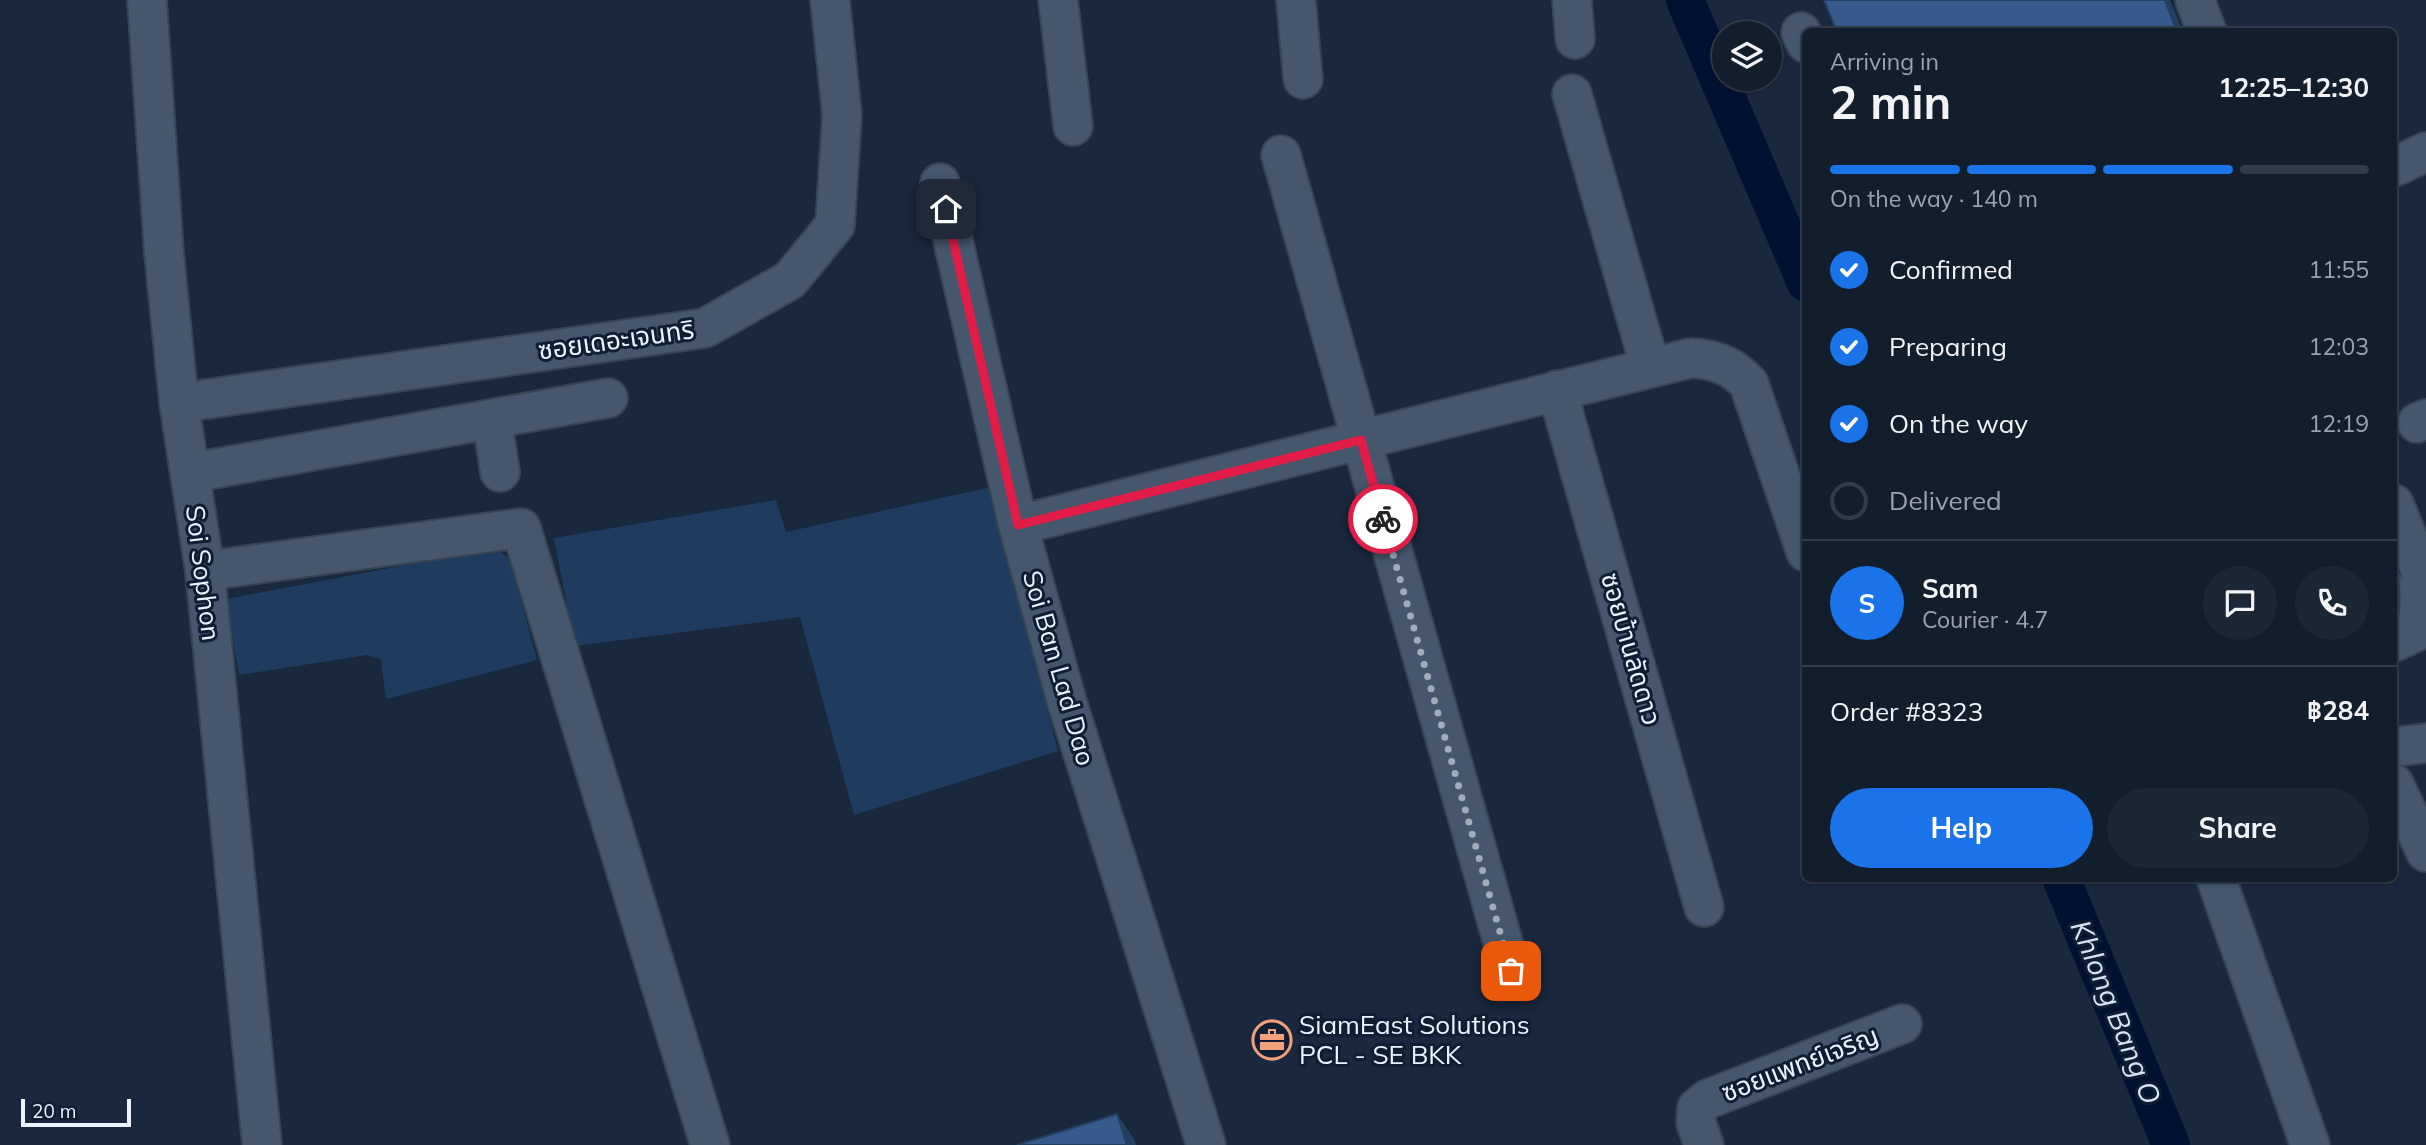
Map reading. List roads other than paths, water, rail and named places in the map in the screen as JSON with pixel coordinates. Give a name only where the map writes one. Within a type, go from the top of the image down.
[{"type":"street","name":"Soi Sophon","points":[[148,0],[164,253],[178,403],[205,571],[262,1145]]},
{"type":"street","name":"ซอยเดอะเจนทริ","points":[[178,403],[705,328],[790,280],[835,225],[842,115],[830,0]]},
{"type":"street","points":[[1058,0],[1073,126]]},
{"type":"street","points":[[1296,0],[1303,79]]},
{"type":"street","points":[[1572,0],[1574,39]]},
{"type":"street","points":[[2195,0],[2206,28]]},
{"type":"street","points":[[1572,94],[1650,366]]},
{"type":"street","points":[[2397,166],[2426,152]]},
{"type":"street","points":[[1280,155],[1511,971]]},
{"type":"street","name":"Soi Ban Lad Dao","points":[[940,183],[1018,525],[1067,702],[1206,1145]]},
{"type":"street","points":[[1018,525],[1650,366],[1681,359],[1707,359],[1739,373],[1749,384],[1802,540]]},
{"type":"street","name":"ซอยบ้านลัดดาว","points":[[1557,390],[1704,907]]},
{"type":"street","points":[[190,473],[608,398]]},
{"type":"street","points":[[492,419],[500,472]]},
{"type":"street","points":[[2397,510],[2419,565],[2423,601],[2416,632],[2397,641]]},
{"type":"street","points":[[205,571],[522,528],[710,1145]]},
{"type":"street","points":[[2397,747],[2426,743]]},
{"type":"street","points":[[2397,790],[2426,852]]},
{"type":"street","points":[[2217,882],[2310,1145]]},
{"type":"street","name":"ซอยแพทย์เจริญ","points":[[1704,1145],[1696,1123],[1697,1108],[1708,1100],[1902,1024]]},
{"type":"waterway","name":"Khlong Bang O","points":[[1685,0],[1802,274]]},
{"type":"waterway","name":"Khlong Bang O","points":[[2063,882],[2171,1145]]},
{"type":"place","name":"SiamEast Solutions PCL - SE BKK","points":[[1272,1040]]}]
